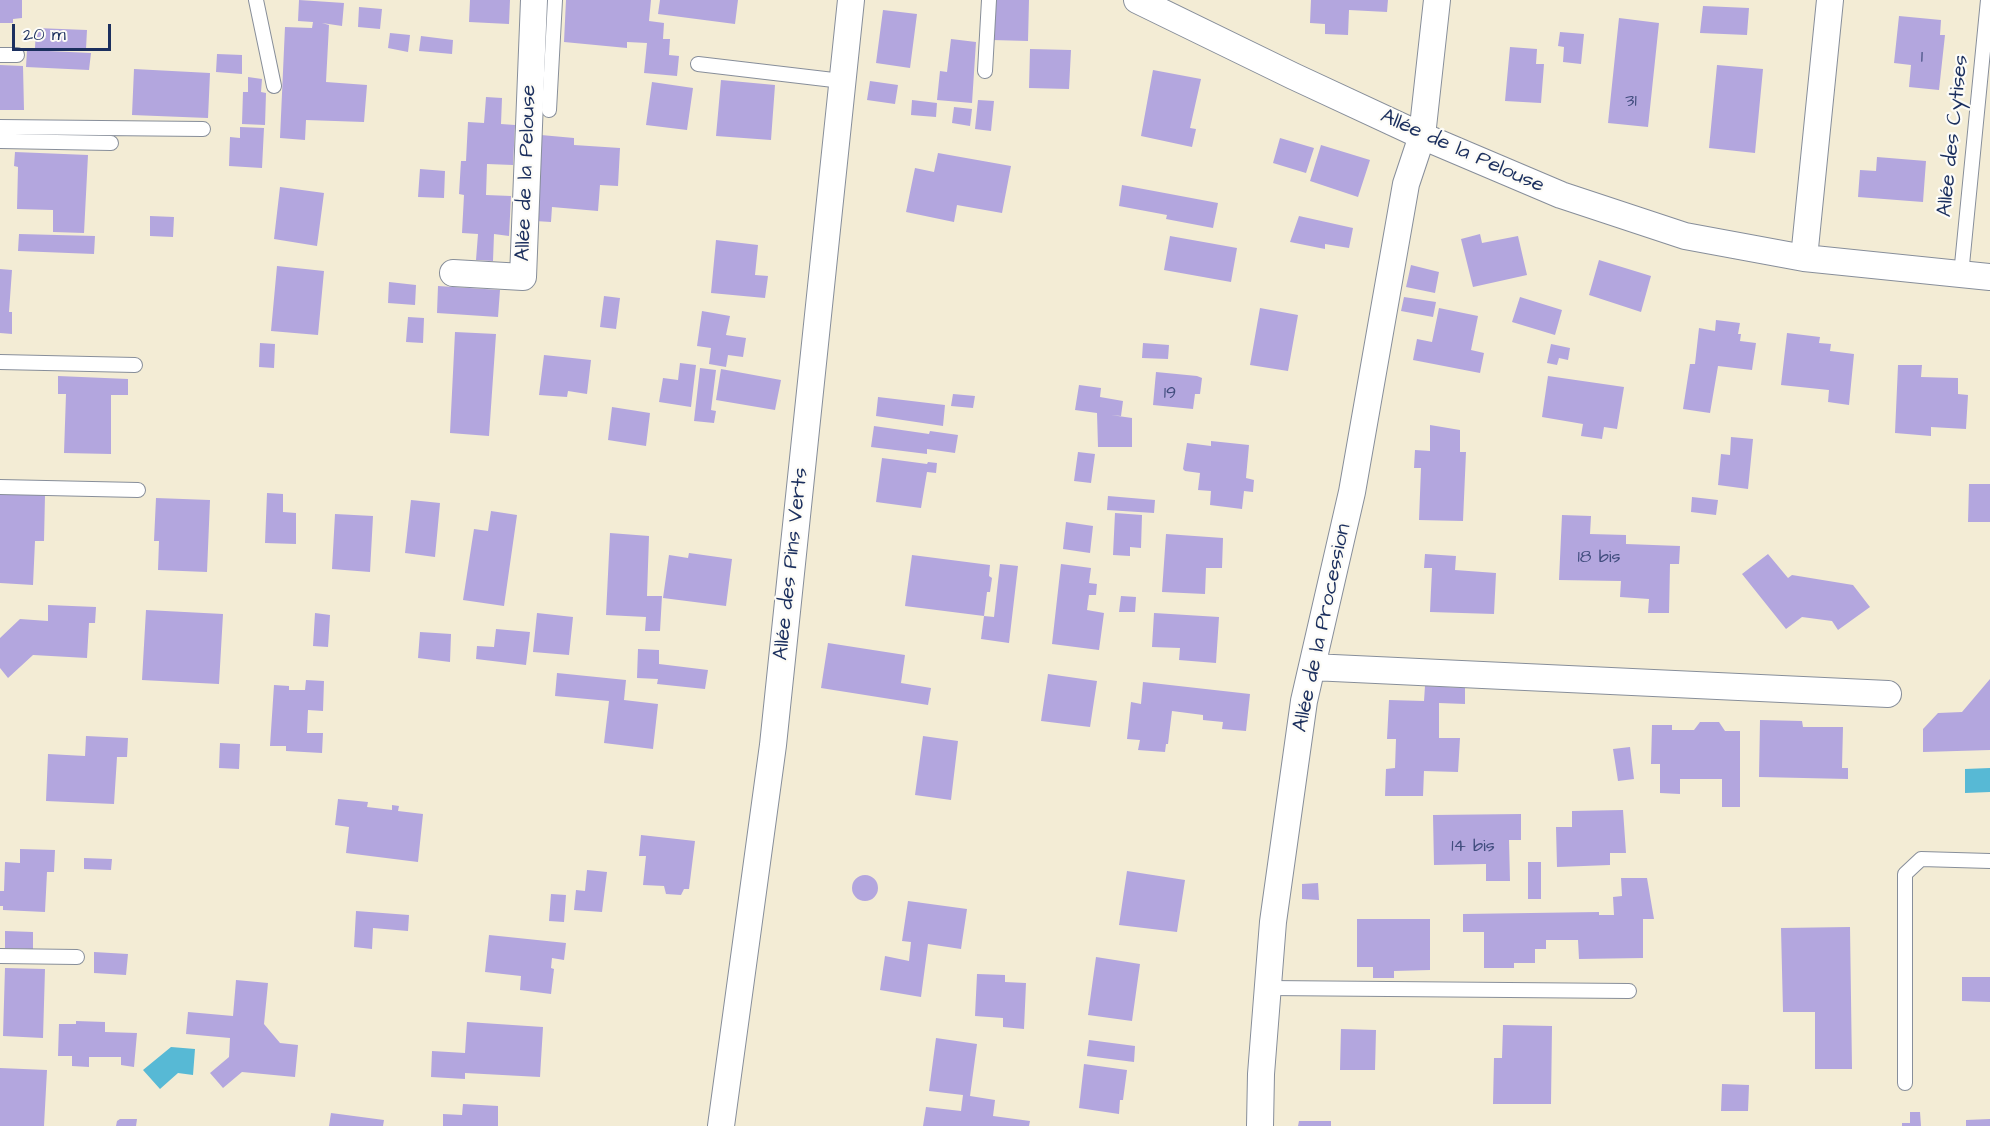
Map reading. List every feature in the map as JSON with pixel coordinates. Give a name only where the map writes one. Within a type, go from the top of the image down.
[{"type":"street","name":"Allée de la Pelouse","points":[[453,273],[523,277],[534,0]]},
{"type":"street","name":"Allée des Pins Verts","points":[[721,1126],[773,745],[851,0]]},
{"type":"street","name":"Allée de la Pelouse","points":[[1137,0],[1293,76],[1561,195],[1685,236],[1804,258],[1990,277]]},
{"type":"street","name":"Allée de la Procession","points":[[1260,1126],[1275,911],[1304,701],[1352,492],[1406,184],[1422,135],[1437,0]]},
{"type":"street","points":[[1804,258],[1830,0]]},
{"type":"street","points":[[1312,667],[1888,694]]},
{"type":"lane","points":[[256,0],[274,86]]},
{"type":"lane","points":[[549,110],[555,0]]},
{"type":"lane","points":[[984,71],[989,0]]},
{"type":"lane","name":"Allée des Cytises","points":[[1961,275],[1988,0]]},
{"type":"lane","points":[[0,55],[17,55]]},
{"type":"lane","points":[[698,64],[843,81]]},
{"type":"lane","points":[[0,127],[203,129]]},
{"type":"lane","points":[[0,141],[111,143]]},
{"type":"lane","points":[[0,362],[135,365]]},
{"type":"lane","points":[[0,487],[138,490]]},
{"type":"lane","points":[[1905,1083],[1905,874],[1921,859],[1990,861]]},
{"type":"lane","points":[[0,956],[77,957]]},
{"type":"lane","points":[[1268,988],[1629,992]]},
{"type":"water","points":[[1990,768],[1990,792],[1965,793],[1965,769]]},
{"type":"water","points":[[171,1047],[195,1049],[193,1075],[178,1073],[160,1089],[143,1070]]},
{"type":"building","points":[[0,0],[22,0],[22,18],[13,19],[13,23],[0,23]]},
{"type":"building","points":[[299,0],[344,3],[342,26],[322,23],[329,25],[326,82],[367,85],[364,122],[306,120],[305,140],[280,138],[285,27],[312,28],[313,22],[298,21]]},
{"type":"building","points":[[470,0],[510,0],[509,24],[469,22]]},
{"type":"building","points":[[566,0],[651,0],[649,21],[664,23],[663,39],[670,39],[669,55],[679,56],[677,76],[644,73],[647,43],[627,42],[627,48],[564,42]]},
{"type":"building","points":[[660,0],[738,0],[735,24],[658,14]]},
{"type":"building","points":[[994,0],[1029,0],[1028,41],[992,40]]},
{"type":"building","points":[[1311,0],[1388,0],[1387,12],[1349,10],[1348,35],[1325,34],[1325,24],[1310,23]]},
{"type":"building","points":[[1703,6],[1749,8],[1747,35],[1700,33]]},
{"type":"building","points":[[359,7],[382,9],[380,29],[358,27]]},
{"type":"building","points":[[883,10],[917,14],[910,68],[876,63]]},
{"type":"building","points":[[1899,16],[1941,20],[1940,35],[1945,35],[1939,90],[1909,87],[1911,65],[1894,63]]},
{"type":"building","points":[[1619,18],[1659,23],[1648,127],[1608,123]]},
{"type":"building","points":[[36,28],[87,30],[86,49],[35,48]]},
{"type":"building","points":[[1560,32],[1584,34],[1581,64],[1563,62],[1564,47],[1558,46]]},
{"type":"building","points":[[390,33],[410,35],[408,52],[388,48]]},
{"type":"building","points":[[421,36],[453,40],[452,54],[419,51]]},
{"type":"building","points":[[951,39],[976,42],[972,103],[937,100],[940,71],[947,72]]},
{"type":"building","points":[[1510,47],[1537,49],[1536,64],[1544,64],[1541,103],[1505,101]]},
{"type":"building","points":[[1030,49],[1071,50],[1069,89],[1029,88]]},
{"type":"building","points":[[27,50],[91,53],[89,70],[26,67]]},
{"type":"building","points":[[217,54],[242,55],[242,74],[216,72]]},
{"type":"building","points":[[0,65],[23,66],[24,110],[0,110]]},
{"type":"building","points":[[1717,65],[1763,69],[1755,153],[1709,148]]},
{"type":"building","points":[[134,69],[210,73],[208,118],[132,115]]},
{"type":"building","points":[[1153,70],[1201,79],[1190,128],[1196,129],[1192,147],[1141,136]]},
{"type":"building","points":[[248,77],[262,79],[261,92],[266,93],[265,125],[242,124],[243,92],[248,92]]},
{"type":"building","points":[[721,80],[775,85],[771,140],[716,136]]},
{"type":"building","points":[[870,81],[898,85],[895,104],[867,100]]},
{"type":"building","points":[[652,82],[693,88],[687,130],[646,125]]},
{"type":"building","points":[[486,97],[502,98],[501,124],[515,125],[513,165],[487,164],[486,195],[511,196],[509,236],[494,234],[493,261],[476,260],[478,234],[462,233],[464,195],[459,194],[461,161],[466,161],[468,122],[484,123]]},
{"type":"building","points":[[912,100],[937,103],[936,117],[911,115]]},
{"type":"building","points":[[978,100],[994,101],[991,131],[975,129]]},
{"type":"building","points":[[954,107],[972,109],[970,126],[952,123]]},
{"type":"building","points":[[240,127],[264,128],[262,168],[229,166],[230,137],[240,138]]},
{"type":"building","points":[[541,135],[574,138],[574,145],[620,148],[618,186],[600,185],[598,211],[552,207],[551,222],[535,221]]},
{"type":"building","points":[[1280,138],[1314,148],[1306,173],[1273,163]]},
{"type":"building","points":[[1321,145],[1370,160],[1358,197],[1310,181]]},
{"type":"building","points":[[15,152],[88,155],[84,233],[53,232],[53,210],[17,209],[18,167],[14,166]]},
{"type":"building","points":[[938,153],[1011,166],[1002,213],[957,205],[954,222],[906,212],[915,168],[934,172]]},
{"type":"building","points":[[1877,157],[1926,161],[1923,202],[1858,197],[1860,170],[1876,171]]},
{"type":"building","points":[[420,169],[445,171],[444,198],[418,197]]},
{"type":"building","points":[[1122,185],[1218,203],[1213,228],[1166,219],[1167,215],[1119,206]]},
{"type":"building","points":[[280,187],[324,193],[317,246],[274,239]]},
{"type":"building","points":[[150,216],[174,217],[173,237],[150,236]]},
{"type":"building","points":[[1299,216],[1353,228],[1349,248],[1325,244],[1325,249],[1290,242]]},
{"type":"building","points":[[19,234],[95,236],[94,254],[18,251]]},
{"type":"building","points":[[1480,234],[1482,243],[1518,236],[1527,275],[1473,287],[1461,239]]},
{"type":"building","points":[[1170,236],[1237,248],[1231,282],[1164,270]]},
{"type":"building","points":[[716,240],[758,245],[755,275],[768,276],[765,298],[711,293]]},
{"type":"building","points":[[1599,260],[1651,276],[1641,312],[1589,295]]},
{"type":"building","points":[[1411,265],[1439,272],[1435,293],[1406,287]]},
{"type":"building","points":[[277,266],[324,271],[318,335],[271,331]]},
{"type":"building","points":[[0,269],[12,270],[9,312],[12,312],[12,334],[0,333]]},
{"type":"building","points":[[389,282],[416,285],[415,305],[388,303]]},
{"type":"building","points":[[438,286],[500,290],[498,317],[437,313]]},
{"type":"building","points":[[604,296],[620,298],[616,329],[600,327]]},
{"type":"building","points":[[1404,297],[1436,302],[1433,317],[1401,311]]},
{"type":"building","points":[[1520,297],[1562,310],[1555,335],[1512,322]]},
{"type":"building","points":[[1260,308],[1298,315],[1288,371],[1250,365]]},
{"type":"building","points":[[1439,308],[1478,316],[1471,350],[1484,353],[1480,373],[1413,360],[1417,339],[1432,342]]},
{"type":"building","points":[[702,311],[730,316],[726,335],[746,338],[743,357],[728,355],[726,367],[709,364],[711,348],[697,346]]},
{"type":"building","points":[[408,317],[424,318],[423,343],[406,342]]},
{"type":"building","points":[[1716,320],[1740,323],[1738,334],[1741,334],[1740,341],[1756,343],[1752,370],[1718,366],[1710,413],[1683,409],[1690,364],[1695,364],[1699,328],[1715,331]]},
{"type":"building","points":[[455,332],[496,334],[489,436],[450,433]]},
{"type":"building","points":[[1787,333],[1820,337],[1819,343],[1831,344],[1830,351],[1854,354],[1849,405],[1828,402],[1829,390],[1781,385]]},
{"type":"building","points":[[260,343],[275,344],[274,368],[259,367]]},
{"type":"building","points":[[1143,343],[1169,345],[1168,359],[1142,358]]},
{"type":"building","points":[[1551,344],[1570,348],[1568,360],[1559,358],[1557,365],[1547,363]]},
{"type":"building","points":[[544,355],[591,360],[587,394],[568,391],[567,397],[539,395]]},
{"type":"building","points":[[680,363],[696,365],[691,407],[659,402],[663,378],[678,380]]},
{"type":"building","points":[[1898,365],[1922,365],[1921,377],[1958,378],[1958,394],[1968,395],[1966,429],[1931,427],[1931,436],[1895,433]]},
{"type":"building","points":[[700,368],[716,370],[711,410],[716,411],[714,423],[694,421]]},
{"type":"building","points":[[721,369],[781,380],[775,410],[716,400]]},
{"type":"building","points":[[1156,372],[1202,378],[1200,394],[1195,394],[1193,409],[1153,405]]},
{"type":"building","points":[[58,376],[128,379],[128,395],[111,395],[111,454],[64,453],[66,394],[58,394]]},
{"type":"building","points":[[1548,376],[1624,387],[1617,429],[1604,427],[1602,439],[1581,436],[1583,424],[1542,417]]},
{"type":"building","points":[[1079,385],[1101,388],[1100,397],[1123,401],[1121,416],[1111,415],[1132,418],[1132,447],[1098,447],[1097,413],[1075,410]]},
{"type":"building","points":[[953,394],[975,396],[973,408],[951,406]]},
{"type":"building","points":[[878,397],[945,405],[943,426],[876,416]]},
{"type":"building","points":[[612,407],[650,413],[646,446],[608,440]]},
{"type":"building","points":[[1430,425],[1460,430],[1460,452],[1466,452],[1463,521],[1419,520],[1421,468],[1414,468],[1415,450],[1430,451]]},
{"type":"building","points":[[874,426],[929,434],[930,431],[958,435],[955,453],[927,449],[927,454],[871,447]]},
{"type":"building","points":[[1731,437],[1753,439],[1748,489],[1718,485],[1721,454],[1730,455]]},
{"type":"building","points":[[1211,441],[1249,445],[1246,478],[1254,480],[1253,492],[1244,491],[1242,509],[1210,505],[1211,491],[1198,490],[1200,473],[1183,469],[1187,443],[1211,446]]},
{"type":"building","points":[[1078,452],[1095,454],[1091,483],[1074,481]]},
{"type":"building","points":[[882,458],[927,464],[928,462],[937,463],[936,473],[927,472],[921,508],[876,502]]},
{"type":"building","points":[[1969,484],[1990,484],[1990,522],[1968,522]]},
{"type":"building","points":[[0,493],[45,495],[44,541],[35,541],[33,585],[0,583]]},
{"type":"building","points":[[267,493],[283,494],[283,512],[296,513],[296,544],[265,543]]},
{"type":"building","points":[[1108,496],[1155,500],[1154,513],[1107,510]]},
{"type":"building","points":[[1692,497],[1718,500],[1716,515],[1691,512]]},
{"type":"building","points":[[156,498],[210,500],[207,572],[158,570],[159,541],[154,541]]},
{"type":"building","points":[[411,500],[440,503],[435,557],[405,553]]},
{"type":"building","points":[[491,511],[517,515],[504,606],[463,600],[474,529],[488,531]]},
{"type":"building","points":[[1115,513],[1142,515],[1141,548],[1130,547],[1130,556],[1113,555]]},
{"type":"building","points":[[335,514],[373,516],[370,572],[332,569]]},
{"type":"building","points":[[1562,515],[1591,516],[1590,534],[1626,535],[1626,544],[1680,546],[1679,564],[1670,564],[1669,613],[1648,613],[1649,599],[1620,597],[1621,581],[1559,580]]},
{"type":"building","points":[[1066,522],[1093,526],[1090,553],[1063,549]]},
{"type":"building","points":[[610,533],[649,536],[647,596],[662,596],[660,631],[645,631],[646,617],[606,615]]},
{"type":"building","points":[[1166,534],[1223,538],[1222,568],[1206,568],[1205,594],[1162,592]]},
{"type":"building","points":[[689,553],[732,559],[726,606],[663,598],[669,555],[688,558]]},
{"type":"building","points":[[1425,554],[1456,556],[1455,570],[1496,573],[1494,614],[1430,612],[1432,568],[1424,568]]},
{"type":"building","points":[[1768,554],[1788,578],[1792,575],[1853,585],[1870,607],[1838,630],[1832,621],[1802,617],[1786,629],[1742,574]]},
{"type":"building","points":[[912,555],[990,565],[989,576],[992,578],[990,592],[987,592],[984,616],[905,606]]},
{"type":"building","points":[[1000,564],[1018,566],[1009,643],[981,639],[984,616],[994,617]]},
{"type":"building","points":[[1061,564],[1091,568],[1089,583],[1097,584],[1096,595],[1089,595],[1087,610],[1104,613],[1099,650],[1052,644]]},
{"type":"building","points":[[1121,596],[1136,597],[1135,612],[1119,612]]},
{"type":"building","points":[[48,605],[96,607],[95,623],[89,623],[87,658],[33,655],[8,678],[0,668],[0,638],[20,619],[48,621]]},
{"type":"building","points":[[146,610],[223,614],[219,684],[142,680]]},
{"type":"building","points":[[315,613],[330,615],[328,647],[313,646]]},
{"type":"building","points":[[537,613],[573,617],[569,655],[533,652]]},
{"type":"building","points":[[1154,613],[1219,617],[1216,663],[1179,660],[1180,648],[1152,647]]},
{"type":"building","points":[[496,629],[530,632],[526,665],[476,659],[477,646],[494,647]]},
{"type":"building","points":[[420,632],[451,634],[450,662],[418,658]]},
{"type":"building","points":[[828,643],[905,655],[901,683],[931,688],[928,705],[821,688]]},
{"type":"building","points":[[638,649],[659,650],[659,664],[708,670],[705,689],[657,684],[658,679],[637,678]]},
{"type":"building","points":[[557,673],[626,680],[624,700],[658,704],[653,749],[604,743],[609,701],[555,696]]},
{"type":"building","points":[[1048,674],[1097,681],[1090,727],[1041,721]]},
{"type":"building","points":[[1990,679],[1990,750],[1923,752],[1923,729],[1938,713],[1962,712]]},
{"type":"building","points":[[306,680],[324,681],[323,711],[308,710],[307,733],[323,733],[322,753],[286,751],[286,746],[270,746],[274,685],[289,686],[289,690],[305,690]]},
{"type":"building","points":[[1143,682],[1250,694],[1246,731],[1222,729],[1223,722],[1203,720],[1203,715],[1172,711],[1165,752],[1138,750],[1140,740],[1127,739],[1131,702],[1141,704]]},
{"type":"building","points":[[1425,686],[1465,688],[1465,704],[1439,703],[1439,738],[1460,738],[1458,772],[1424,771],[1423,796],[1385,796],[1386,769],[1395,768],[1396,739],[1387,739],[1389,700],[1424,701]]},
{"type":"building","points":[[1760,720],[1802,721],[1803,727],[1843,727],[1842,768],[1848,768],[1848,779],[1759,777]]},
{"type":"building","points":[[1700,722],[1719,722],[1725,731],[1740,731],[1740,807],[1722,807],[1722,779],[1680,779],[1680,794],[1660,793],[1660,764],[1651,764],[1652,725],[1672,725],[1672,730],[1694,730]]},
{"type":"building","points":[[86,736],[128,738],[127,757],[117,757],[114,804],[46,801],[48,754],[85,756]]},
{"type":"building","points":[[923,736],[958,741],[951,800],[915,795]]},
{"type":"building","points":[[220,743],[240,744],[239,769],[219,768]]},
{"type":"building","points":[[1630,747],[1634,779],[1618,781],[1613,749]]},
{"type":"building","points":[[338,799],[368,802],[367,807],[392,810],[392,805],[399,806],[398,811],[423,814],[418,862],[346,853],[349,827],[335,825]]},
{"type":"building","points":[[1623,810],[1626,853],[1610,853],[1610,865],[1557,867],[1556,827],[1572,827],[1572,811]]},
{"type":"building","points":[[1521,814],[1521,840],[1509,840],[1510,881],[1486,881],[1486,864],[1434,865],[1433,815]]},
{"type":"building","points":[[641,835],[695,841],[689,889],[684,889],[681,895],[666,894],[664,886],[643,885],[646,856],[639,856]]},
{"type":"building","points":[[20,849],[55,850],[54,872],[47,872],[45,912],[3,910],[3,906],[0,906],[0,891],[4,891],[5,862],[20,863]]},
{"type":"building","points":[[84,858],[112,859],[111,870],[84,869]]},
{"type":"building","points":[[1528,862],[1541,862],[1541,899],[1528,899]]},
{"type":"building","points":[[587,870],[607,872],[602,912],[574,910],[576,890],[585,891]]},
{"type":"building","points":[[1127,871],[1185,880],[1177,932],[1119,925]]},
{"type":"building","points":[[865,875],[874,879],[878,888],[874,897],[865,901],[856,897],[852,888],[856,879]]},
{"type":"building","points":[[1621,878],[1647,878],[1654,919],[1643,919],[1643,958],[1579,959],[1578,940],[1546,940],[1546,949],[1535,949],[1535,963],[1514,963],[1514,968],[1484,968],[1484,932],[1463,932],[1463,914],[1599,912],[1599,915],[1614,915],[1613,897],[1622,896]]},
{"type":"building","points":[[1318,883],[1319,900],[1302,899],[1302,884]]},
{"type":"building","points":[[551,894],[566,895],[564,922],[549,921]]},
{"type":"building","points":[[908,901],[967,909],[961,949],[928,944],[921,997],[880,990],[885,956],[909,961],[911,942],[902,941]]},
{"type":"building","points":[[356,911],[409,915],[408,931],[373,928],[372,949],[354,947]]},
{"type":"building","points":[[1357,919],[1430,919],[1430,970],[1394,971],[1394,978],[1373,978],[1373,967],[1357,967]]},
{"type":"building","points":[[1850,927],[1852,1069],[1815,1069],[1815,1012],[1783,1012],[1781,928]]},
{"type":"building","points":[[5,931],[33,932],[33,949],[5,948]]},
{"type":"building","points":[[489,935],[566,943],[564,960],[552,958],[551,968],[554,969],[551,994],[520,990],[521,976],[485,972]]},
{"type":"building","points":[[94,952],[128,954],[126,975],[94,973]]},
{"type":"building","points":[[1096,957],[1140,964],[1132,1021],[1088,1015]]},
{"type":"building","points":[[5,968],[45,969],[43,1038],[3,1036]]},
{"type":"building","points":[[977,974],[1005,975],[1005,982],[1026,983],[1024,1029],[1003,1027],[1003,1018],[975,1016]]},
{"type":"building","points":[[1962,977],[1990,977],[1990,1002],[1962,1001]]},
{"type":"building","points":[[236,980],[268,983],[264,1024],[280,1043],[298,1045],[295,1077],[242,1072],[223,1088],[210,1073],[229,1057],[230,1038],[186,1034],[188,1012],[233,1016]]},
{"type":"building","points":[[76,1021],[105,1022],[105,1032],[137,1033],[134,1067],[121,1065],[121,1057],[89,1057],[89,1067],[72,1066],[72,1056],[58,1056],[59,1024],[76,1024]]},
{"type":"building","points":[[467,1022],[543,1027],[540,1077],[465,1073],[465,1079],[431,1077],[432,1051],[465,1053]]},
{"type":"building","points":[[1503,1025],[1552,1026],[1551,1104],[1493,1104],[1494,1058],[1502,1058]]},
{"type":"building","points":[[1341,1029],[1376,1030],[1375,1070],[1340,1070]]},
{"type":"building","points":[[936,1038],[977,1044],[970,1096],[995,1100],[993,1116],[1030,1121],[1029,1126],[923,1126],[926,1107],[961,1111],[963,1095],[929,1091]]},
{"type":"building","points":[[1089,1040],[1135,1046],[1134,1062],[1087,1056]]},
{"type":"building","points":[[1084,1064],[1127,1070],[1119,1114],[1079,1108]]},
{"type":"building","points":[[0,1068],[47,1070],[44,1126],[0,1126]]},
{"type":"building","points":[[1722,1084],[1749,1085],[1748,1111],[1721,1111]]},
{"type":"building","points":[[463,1104],[498,1106],[498,1126],[443,1126],[443,1114],[462,1115]]},
{"type":"building","points":[[1910,1112],[1920,1112],[1921,1126],[1902,1126],[1902,1123],[1910,1123]]},
{"type":"building","points":[[331,1113],[384,1120],[383,1126],[329,1126]]},
{"type":"building","points":[[120,1119],[137,1119],[136,1126],[116,1126]]},
{"type":"building","points":[[1990,1119],[1990,1126],[1966,1126],[1966,1120]]},
{"type":"building","points":[[1299,1121],[1331,1121],[1331,1126],[1298,1126]]}]
